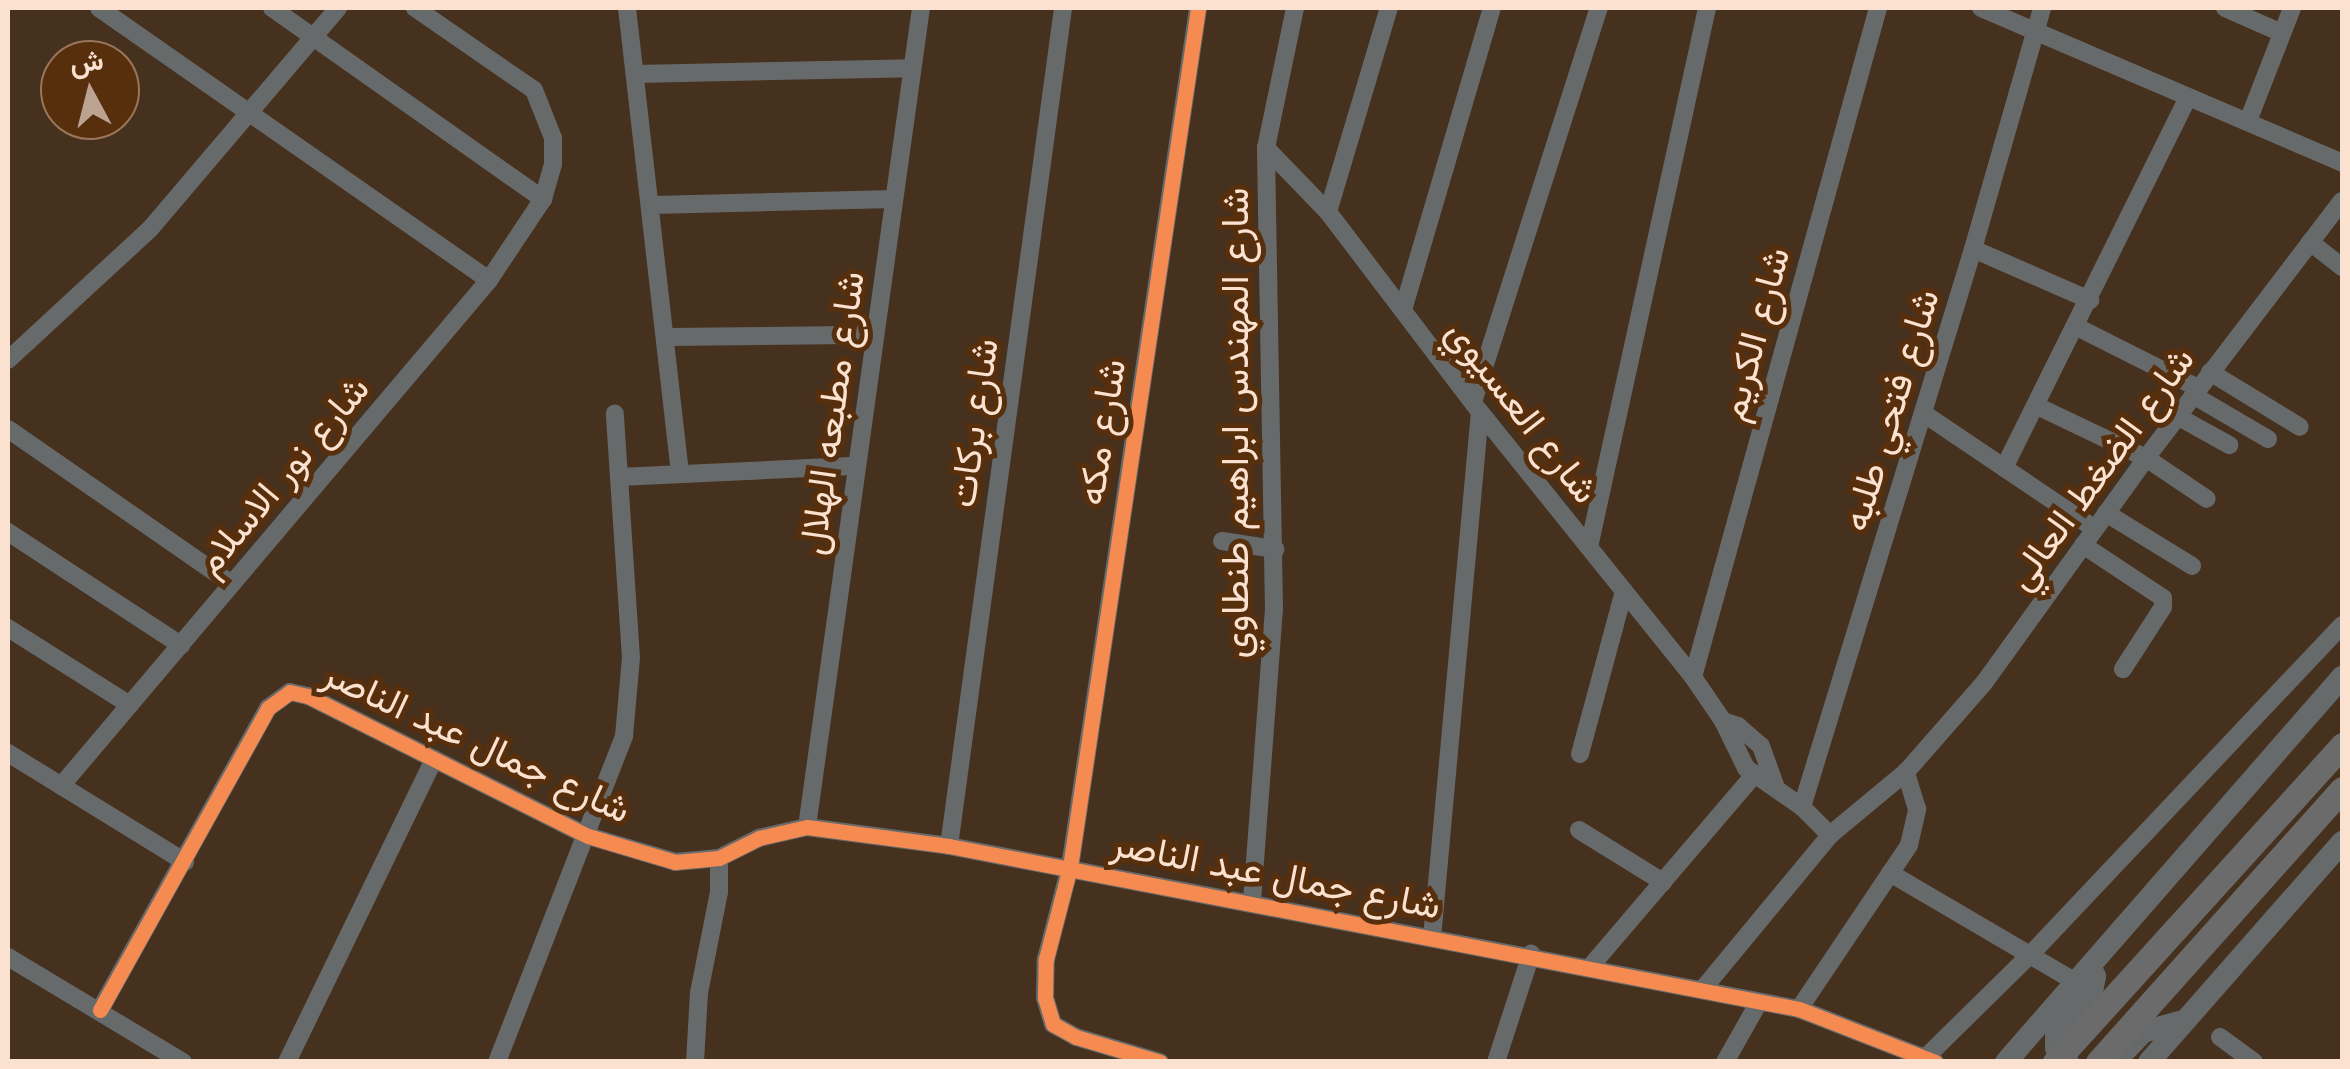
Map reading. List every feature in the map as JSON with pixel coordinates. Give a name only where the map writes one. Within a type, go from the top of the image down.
[{"type":"main road","points":[[2055,1062],[2342,745]]},
{"type":"main road","points":[[2098,1062],[2342,789]]},
{"type":"street","points":[[99,8],[489,280]]},
{"type":"street","points":[[272,8],[542,199],[553,164],[553,138],[534,90],[415,8]]},
{"type":"street","points":[[8,360],[150,230],[338,8]]},
{"type":"street","points":[[627,8],[653,206],[680,472]]},
{"type":"street","name":"شارع مطبعه الهلال","points":[[807,827],[920,8]]},
{"type":"street","name":"شارع بركات","points":[[949,846],[1063,8]]},
{"type":"street","name":"شارع مكه","points":[[1160,1062],[1076,1037],[1053,1024],[1045,998],[1046,959],[1070,867],[1198,8]]},
{"type":"street","name":"شارع المهندس ابراهيم طنطاوي","points":[[1252,901],[1275,550],[1264,250],[1266,148],[1295,8]]},
{"type":"street","points":[[1328,212],[1389,8]]},
{"type":"street","points":[[1402,310],[1492,8]]},
{"type":"street","points":[[1432,938],[1476,407],[1598,8]]},
{"type":"street","points":[[1590,548],[1706,8]]},
{"type":"street","name":"شارع الكريم","points":[[1693,677],[1878,8]]},
{"type":"street","points":[[1981,8],[2342,162]]},
{"type":"street","name":"شارع فتحي طلبه","points":[[1802,806],[1973,250],[2042,8]]},
{"type":"street","points":[[2224,8],[2282,33]]},
{"type":"street","points":[[2248,121],[2292,8]]},
{"type":"street","points":[[636,74],[912,68]]},
{"type":"street","points":[[2004,468],[2188,98]]},
{"type":"street","name":"شارع العسيوي","points":[[1266,148],[1328,212],[1476,407],[1693,677],[1722,720],[1738,757],[1754,774],[1802,806],[1830,835]]},
{"type":"street","name":"شارع نور الاسلام","points":[[61,786],[489,280],[542,199]]},
{"type":"street","points":[[653,206],[894,199]]},
{"type":"street","name":"شارع الضغط العالي","points":[[1702,990],[1830,835],[1906,772],[1984,682],[2177,416],[2342,201]]},
{"type":"street","points":[[2310,242],[2342,266]]},
{"type":"street","points":[[1973,250],[2090,300]]},
{"type":"street","points":[[2076,328],[2196,391],[2268,439]]},
{"type":"street","points":[[667,338],[874,334]]},
{"type":"street","points":[[2210,372],[2300,427]]},
{"type":"street","points":[[2037,406],[2146,458],[2207,499]]},
{"type":"street","points":[[1923,412],[2004,468],[2163,598],[2163,607],[2123,669]]},
{"type":"street","points":[[497,1062],[588,836],[624,736],[631,698],[615,414]]},
{"type":"street","points":[[2177,416],[2228,444]]},
{"type":"street","points":[[8,429],[232,584]]},
{"type":"street","points":[[619,477],[856,466]]},
{"type":"street","points":[[2106,513],[2159,550],[2192,566]]},
{"type":"street","points":[[8,532],[181,644]]},
{"type":"street","points":[[1222,541],[1275,550]]},
{"type":"street","points":[[1580,754],[1624,591]]},
{"type":"street","points":[[1927,1060],[2342,626]]},
{"type":"street","points":[[8,628],[130,705]]},
{"type":"street","points":[[2006,1062],[2342,676]]},
{"type":"street","name":"شارع جمال عبد الناصر","points":[[100,1010],[268,708],[281,695],[299,693],[588,836],[675,862],[719,858],[759,838],[807,827],[949,846],[1531,954],[1800,1009],[1927,1060]]},
{"type":"street","name":"شارع العسيوي","points":[[1722,720],[1738,726],[1761,746],[1776,788]]},
{"type":"street","points":[[8,753],[185,862]]},
{"type":"street","points":[[287,1062],[434,759]]},
{"type":"street","points":[[1800,1009],[1890,873],[1915,828],[1917,809],[1906,772]]},
{"type":"street","points":[[1590,967],[1754,774]]},
{"type":"street","points":[[1579,830],[1662,882]]},
{"type":"street","points":[[2149,1062],[2342,842]]},
{"type":"street","points":[[695,1062],[699,993],[720,892],[719,858]]},
{"type":"street","points":[[1890,873],[2030,955],[2095,976],[2092,992],[2056,1036],[2058,1054],[2068,1062]]},
{"type":"street","points":[[1496,1062],[1531,954]]},
{"type":"street","points":[[8,957],[182,1062]]},
{"type":"street","points":[[1726,1062],[1758,1002]]},
{"type":"street","points":[[2115,1062],[2143,1032],[2183,1021]]},
{"type":"street","points":[[2220,1037],[2254,1062]]},
{"type":"cycle path","points":[[1160,1062],[1076,1037],[1053,1024],[1045,998],[1046,959],[1070,867],[1198,8]]},
{"type":"cycle path","points":[[100,1010],[268,708],[290,692],[308,696],[588,836],[675,862],[719,858],[759,838],[807,827],[949,846],[1799,1009],[1935,1062]]}]
